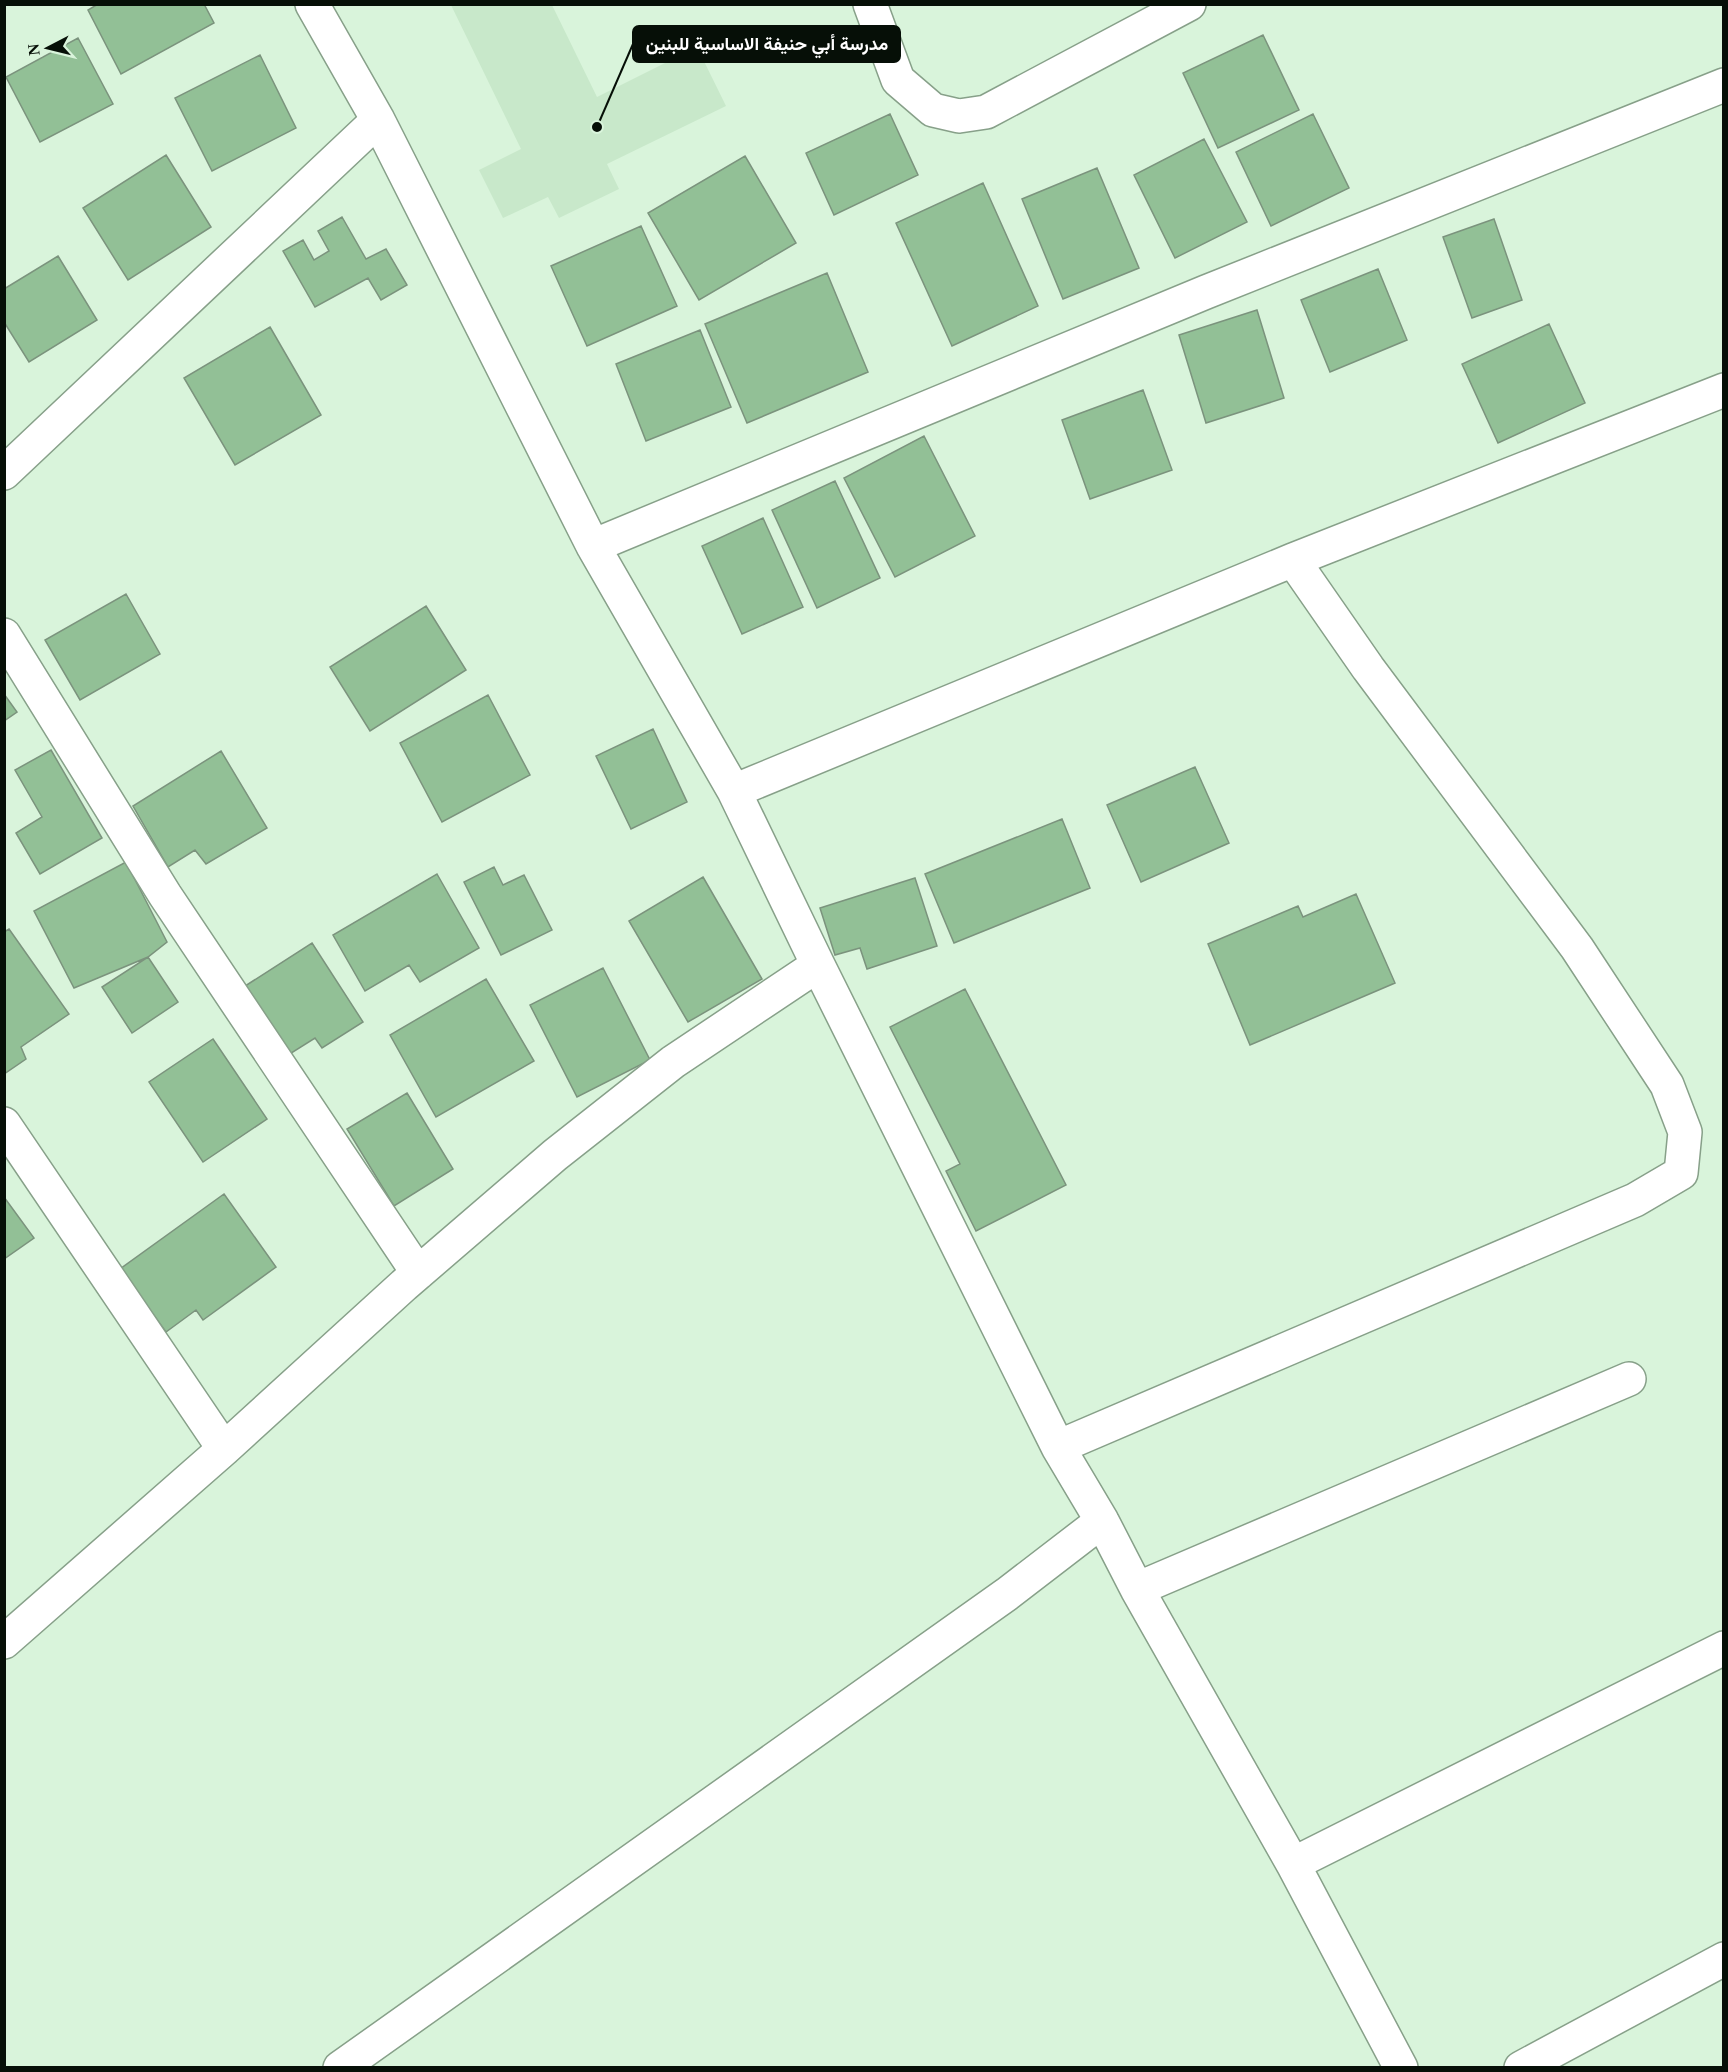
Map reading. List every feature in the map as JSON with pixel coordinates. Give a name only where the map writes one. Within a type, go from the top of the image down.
[{"type":"street","points":[[312,4],[378,120],[593,546],[734,791],[1058,1447],[1102,1521],[1137,1589],[1293,1864],[1401,2067]]},
{"type":"street","points":[[870,4],[898,80],[933,110],[959,116],[986,112],[1189,4]]},
{"type":"street","points":[[593,546],[1217,287],[1724,85]]},
{"type":"street","points":[[4,473],[378,120]]},
{"type":"street","points":[[734,791],[1293,560],[1724,390]]},
{"type":"street","points":[[1058,1447],[1635,1200],[1680,1173],[1685,1132],[1667,1085],[1577,948],[1368,668],[1293,560]]},
{"type":"street","points":[[4,635],[165,895],[418,1273]]},
{"type":"street","points":[[4,1642],[224,1449],[418,1273],[555,1155],[673,1062],[818,965]]},
{"type":"street","points":[[4,1124],[224,1449]]},
{"type":"street","points":[[1137,1589],[1629,1379]]},
{"type":"street","points":[[340,2067],[998,1601],[1102,1521]]},
{"type":"street","points":[[1293,1864],[1724,1648]]},
{"type":"street","points":[[1521,2067],[1724,1959]]},
{"type":"shaded area","points":[[451,5],[552,5],[597,97],[697,47],[726,106],[607,164],[619,189],[559,218],[548,197],[503,218],[479,170],[521,149]]},
{"type":"building","points":[[98,4],[204,4],[214,23],[121,74],[88,10]]},
{"type":"building","points":[[1263,35],[1299,110],[1218,148],[1183,73]]},
{"type":"building","points":[[78,38],[113,104],[40,142],[6,77]]},
{"type":"building","points":[[260,55],[296,128],[212,171],[175,98]]},
{"type":"building","points":[[890,114],[918,175],[834,215],[806,153]]},
{"type":"building","points":[[1313,114],[1349,188],[1271,226],[1236,152]]},
{"type":"building","points":[[1204,139],[1247,222],[1175,258],[1134,175]]},
{"type":"building","points":[[166,155],[211,227],[128,280],[83,208]]},
{"type":"building","points":[[745,156],[796,243],[699,300],[648,213]]},
{"type":"building","points":[[1097,168],[1139,268],[1063,299],[1022,199]]},
{"type":"building","points":[[983,183],[1038,306],[952,346],[896,223]]},
{"type":"building","points":[[342,217],[366,259],[386,249],[407,285],[381,300],[368,278],[315,307],[283,251],[303,240],[314,260],[329,251],[318,231]]},
{"type":"building","points":[[1494,219],[1522,300],[1472,318],[1443,237]]},
{"type":"building","points":[[641,226],[677,306],[587,346],[551,266]]},
{"type":"building","points":[[58,256],[97,320],[29,362],[4,322],[4,289]]},
{"type":"building","points":[[1378,269],[1407,340],[1330,372],[1301,300]]},
{"type":"building","points":[[827,273],[868,372],[747,423],[705,324]]},
{"type":"building","points":[[1257,310],[1284,398],[1206,423],[1179,335]]},
{"type":"building","points":[[1549,324],[1585,403],[1498,443],[1462,364]]},
{"type":"building","points":[[270,327],[321,415],[235,465],[184,378]]},
{"type":"building","points":[[700,330],[731,407],[646,441],[616,364]]},
{"type":"building","points":[[1143,390],[1172,470],[1090,499],[1062,420]]},
{"type":"building","points":[[924,436],[975,536],[895,577],[844,478]]},
{"type":"building","points":[[835,481],[880,578],[817,608],[772,510]]},
{"type":"building","points":[[763,518],[803,607],[742,634],[702,546]]},
{"type":"building","points":[[126,594],[160,654],[80,700],[45,640]]},
{"type":"building","points":[[426,606],[466,670],[370,731],[330,667]]},
{"type":"building","points":[[4,694],[17,712],[4,721]]},
{"type":"building","points":[[488,695],[530,775],[442,822],[400,743]]},
{"type":"building","points":[[653,729],[687,802],[631,829],[596,756]]},
{"type":"building","points":[[51,750],[102,838],[40,874],[16,833],[42,817],[15,770]]},
{"type":"building","points":[[221,751],[267,828],[206,864],[195,850],[168,867],[133,806]]},
{"type":"building","points":[[1195,767],[1229,843],[1141,882],[1107,805]]},
{"type":"building","points":[[1062,819],[1090,888],[954,943],[925,874]]},
{"type":"building","points":[[126,862],[167,942],[148,957],[74,988],[34,911]]},
{"type":"building","points":[[494,867],[503,885],[524,875],[552,930],[501,955],[464,882]]},
{"type":"building","points":[[437,874],[479,948],[420,982],[409,965],[365,991],[333,935]]},
{"type":"building","points":[[703,877],[762,979],[688,1022],[629,921]]},
{"type":"building","points":[[915,878],[937,946],[867,969],[860,948],[835,955],[820,908]]},
{"type":"building","points":[[1356,894],[1395,983],[1250,1045],[1208,944],[1298,906],[1303,917]]},
{"type":"building","points":[[9,929],[69,1014],[21,1047],[26,1059],[4,1074],[4,932]]},
{"type":"building","points":[[312,943],[363,1022],[322,1048],[315,1038],[285,1057],[242,988]]},
{"type":"building","points":[[148,957],[178,1002],[132,1033],[102,987]]},
{"type":"building","points":[[603,968],[650,1060],[577,1097],[530,1005]]},
{"type":"building","points":[[486,979],[534,1061],[436,1117],[390,1035]]},
{"type":"building","points":[[965,989],[1066,1185],[976,1231],[946,1171],[960,1164],[890,1027]]},
{"type":"building","points":[[213,1039],[267,1119],[203,1162],[149,1082]]},
{"type":"building","points":[[407,1093],[453,1169],[394,1206],[347,1129]]},
{"type":"building","points":[[224,1194],[276,1267],[203,1320],[196,1310],[166,1332],[120,1269]]},
{"type":"building","points":[[4,1197],[34,1238],[4,1259]]},
{"type":"place","name":"مدرسة أبي حنيفة الاساسية للبنين","points":[[597,127]]}]
